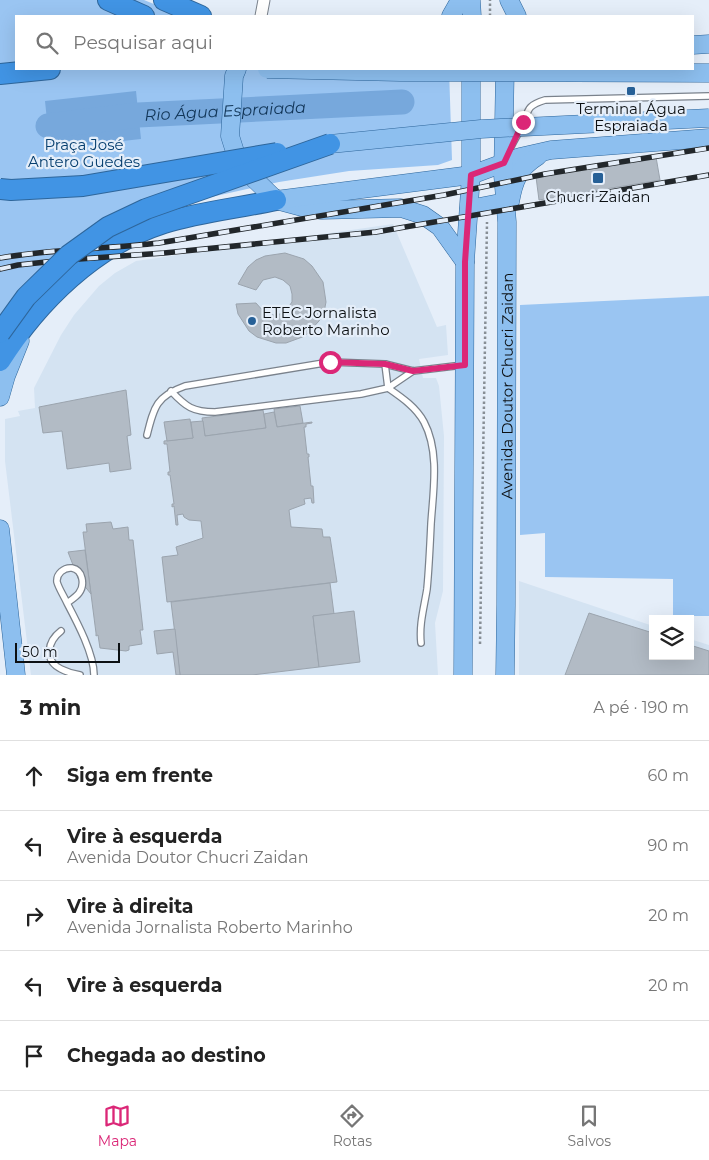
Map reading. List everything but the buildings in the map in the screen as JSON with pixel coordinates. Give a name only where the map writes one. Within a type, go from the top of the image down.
[{"type":"highway","points":[[108,0],[142,15]]},
{"type":"highway","points":[[164,0],[199,15]]},
{"type":"highway","points":[[0,74],[40,70]]},
{"type":"highway","points":[[0,189],[83,186],[330,144]]},
{"type":"highway","points":[[0,333],[26,297],[69,255],[108,227],[146,209],[330,144]]},
{"type":"highway","points":[[0,361],[32,316],[52,294],[76,273],[105,252],[136,234],[184,218],[276,200]]},
{"type":"main road","points":[[452,15],[460,0]]},
{"type":"main road","points":[[471,0],[472,15]]},
{"type":"main road","points":[[506,15],[508,0]]},
{"type":"main road","points":[[508,0],[516,15]]},
{"type":"main road","points":[[694,44],[709,44]]},
{"type":"main road","points":[[311,70],[709,73]]},
{"type":"main road","points":[[463,675],[465,262],[471,175],[471,70]]},
{"type":"main road","name":"Avenida Doutor Chucri Zaidan","points":[[504,675],[506,605],[507,222],[504,163],[505,70]]},
{"type":"main road","points":[[236,73],[230,136],[236,155],[245,170],[276,200],[322,210],[401,208],[423,215],[440,227],[465,262]]},
{"type":"main road","points":[[330,144],[481,128],[709,118]]},
{"type":"main road","points":[[276,200],[471,175],[504,163],[551,150],[709,138]]},
{"type":"main road","points":[[507,222],[512,190],[521,169],[537,156],[551,150]]},
{"type":"main road","points":[[468,209],[506,202]]},
{"type":"main road","points":[[0,397],[6,376],[32,316]]},
{"type":"main road","points":[[0,529],[16,675]]},
{"type":"street","points":[[261,15],[264,0]]},
{"type":"lane","points":[[694,68],[709,68]]},
{"type":"lane","points":[[504,163],[522,127],[524,116],[533,105],[545,100],[709,96]]},
{"type":"lane","points":[[522,127],[535,120],[709,112]]},
{"type":"lane","points":[[147,435],[153,411],[159,401],[170,392],[186,386],[330,362],[385,364],[413,371],[465,365]]},
{"type":"lane","points":[[385,364],[388,388],[416,409],[424,420],[432,446],[434,481],[426,590],[420,631],[421,643]]},
{"type":"lane","points":[[170,392],[182,404],[192,410],[215,412],[356,394],[388,388],[413,371]]},
{"type":"lane","points":[[67,603],[79,594],[82,587],[82,576],[71,568],[64,569],[58,574],[56,580],[86,643],[94,675]]},
{"type":"lane","points":[[62,630],[50,644],[48,653],[52,662],[60,669],[80,675]]},
{"type":"path","points":[[490,0],[490,15]]},
{"type":"path","points":[[480,645],[487,206]]},
{"type":"shaded area","points":[[136,91],[141,139],[50,149],[45,101]]},
{"type":"shaded area","points":[[393,224],[437,327],[446,325],[448,355],[419,359],[423,378],[436,378],[439,386],[444,436],[443,591],[435,623],[438,675],[31,675],[5,461],[5,419],[20,416],[18,411],[35,408],[34,388],[61,335],[74,315],[99,286],[115,273],[136,261]]},
{"type":"shaded area","points":[[519,581],[649,625],[649,660],[694,660],[694,640],[709,645],[709,675],[519,675]]},
{"type":"green space","name":"Praça José Antero Guedes","points":[[0,0],[144,0],[181,15],[15,15],[15,70],[449,70],[452,160],[438,165],[349,171],[279,182],[180,204],[0,339]]},
{"type":"green space","points":[[709,296],[709,616],[673,615],[673,579],[545,577],[545,533],[520,535],[520,305]]},
{"type":"waterway","name":"Rio Água Espraiada","points":[[48,126],[138,115],[402,102]]},
{"type":"railway","points":[[0,258],[159,243],[444,195],[545,174],[709,148]]},
{"type":"railway","points":[[0,269],[65,260],[164,253],[376,232],[709,175]]},
{"type":"place","name":"Terminal Água Espraiada","points":[[631,91]]},
{"type":"place","name":"Chucri Zaidan","points":[[598,178]]},
{"type":"place","name":"ETEC Jornalista Roberto Marinho","points":[[252,321]]},
{"type":"route","points":[[330,362],[385,364],[413,371],[465,365],[465,262],[471,175],[504,163],[523,122]]}]
